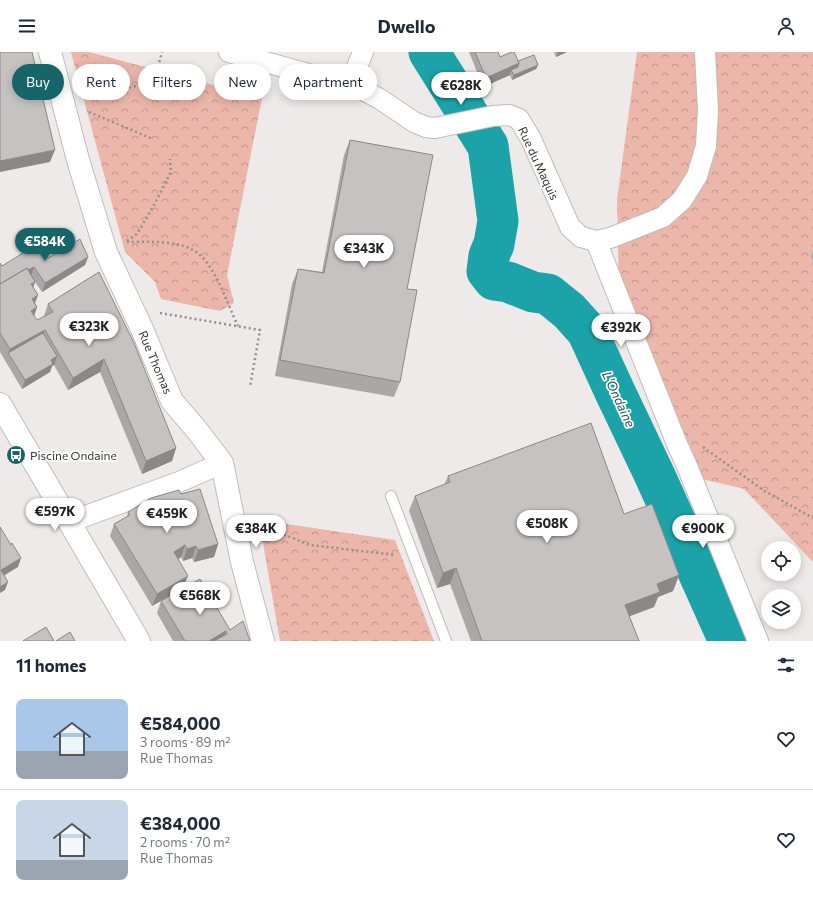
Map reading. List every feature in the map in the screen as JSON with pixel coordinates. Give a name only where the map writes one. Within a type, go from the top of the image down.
[{"type":"main road","name":"Rue Thomas","points":[[50,52],[78,160],[106,252],[142,329],[172,401],[222,463],[242,562],[264,641]]},
{"type":"main road","points":[[0,404],[139,641]]},
{"type":"street","name":"Rue du Maquis","points":[[229,52],[279,66]]},
{"type":"street","points":[[358,64],[363,52]]},
{"type":"street","points":[[705,52],[708,110],[706,146],[697,176],[682,200],[663,217],[603,239],[677,444],[758,641]]},
{"type":"street","name":"Rue du Maquis","points":[[377,97],[414,122],[426,127],[435,128],[493,116],[509,115],[519,120],[531,139],[570,227],[581,237],[603,239]]},
{"type":"street","points":[[69,522],[179,482],[222,463]]},
{"type":"lane","points":[[391,496],[446,641]]},
{"type":"path","points":[[63,101],[150,83],[154,78],[162,52]]},
{"type":"path","points":[[63,101],[153,139]]},
{"type":"path","points":[[170,159],[171,172],[154,205],[136,234],[127,242],[170,243],[190,248],[203,256],[214,273],[238,327]]},
{"type":"path","points":[[132,308],[260,330],[250,387]]},
{"type":"path","points":[[677,444],[689,441],[700,445],[763,490],[813,518]]},
{"type":"path","points":[[231,506],[270,529],[310,545],[414,556]]},
{"type":"green space","points":[[71,52],[89,52],[138,65],[138,100],[206,100],[206,83],[214,85],[214,100],[262,100],[227,275],[234,303],[220,311],[161,299],[155,282],[125,252],[84,100],[130,100],[130,64],[74,64]]},
{"type":"green space","points":[[637,52],[813,52],[813,562],[801,549],[801,541],[793,541],[744,489],[698,478],[619,290],[617,200]]},
{"type":"green space","points":[[259,520],[395,540],[434,641],[280,641]]},
{"type":"building","points":[[0,52],[32,52],[35,64],[12,64],[12,100],[43,100],[55,150],[0,161]]},
{"type":"building","points":[[475,52],[498,52],[500,57],[514,52],[519,63],[486,78]]},
{"type":"building","points":[[534,55],[538,65],[514,75],[511,70],[518,67],[518,61]]},
{"type":"building","points":[[350,140],[433,155],[407,289],[417,290],[400,382],[280,360],[298,269],[324,273]]},
{"type":"building","points":[[80,239],[88,257],[45,283],[34,267],[28,270],[27,268],[0,284],[0,263],[2,266],[39,243],[48,258]]},
{"type":"building","points":[[27,268],[35,282],[31,284],[38,295],[32,299],[37,307],[31,311],[37,320],[53,312],[48,304],[99,272],[134,343],[176,448],[146,461],[104,359],[73,378],[45,330],[10,349],[0,333],[0,284]]},
{"type":"building","points":[[43,333],[57,356],[51,360],[53,364],[25,380],[8,353]]},
{"type":"building","points":[[591,423],[624,514],[652,504],[679,575],[657,584],[660,592],[625,605],[639,641],[482,641],[456,568],[443,573],[415,496],[450,482],[448,476]]},
{"type":"building","points":[[200,489],[218,544],[198,550],[196,546],[187,549],[185,545],[174,552],[188,576],[157,594],[114,524],[130,515],[128,512],[151,498],[179,490],[181,494]]},
{"type":"building","points":[[0,527],[21,558],[1,570],[8,582],[0,587]]},
{"type":"building","points":[[200,579],[230,630],[243,621],[250,641],[214,641],[227,634],[226,631],[209,641],[185,641],[161,601]]},
{"type":"building","points":[[46,627],[54,641],[23,641]]},
{"type":"building","points":[[70,632],[75,641],[56,641]]},
{"type":"waterway","name":"L'Ondaine","points":[[429,52],[488,146],[498,221],[494,244],[489,256],[487,271],[494,280],[508,282],[533,292],[548,294],[569,311],[587,331],[655,476],[729,641]]},
{"type":"place","name":"Piscine Ondaine","points":[[16,455]]}]
